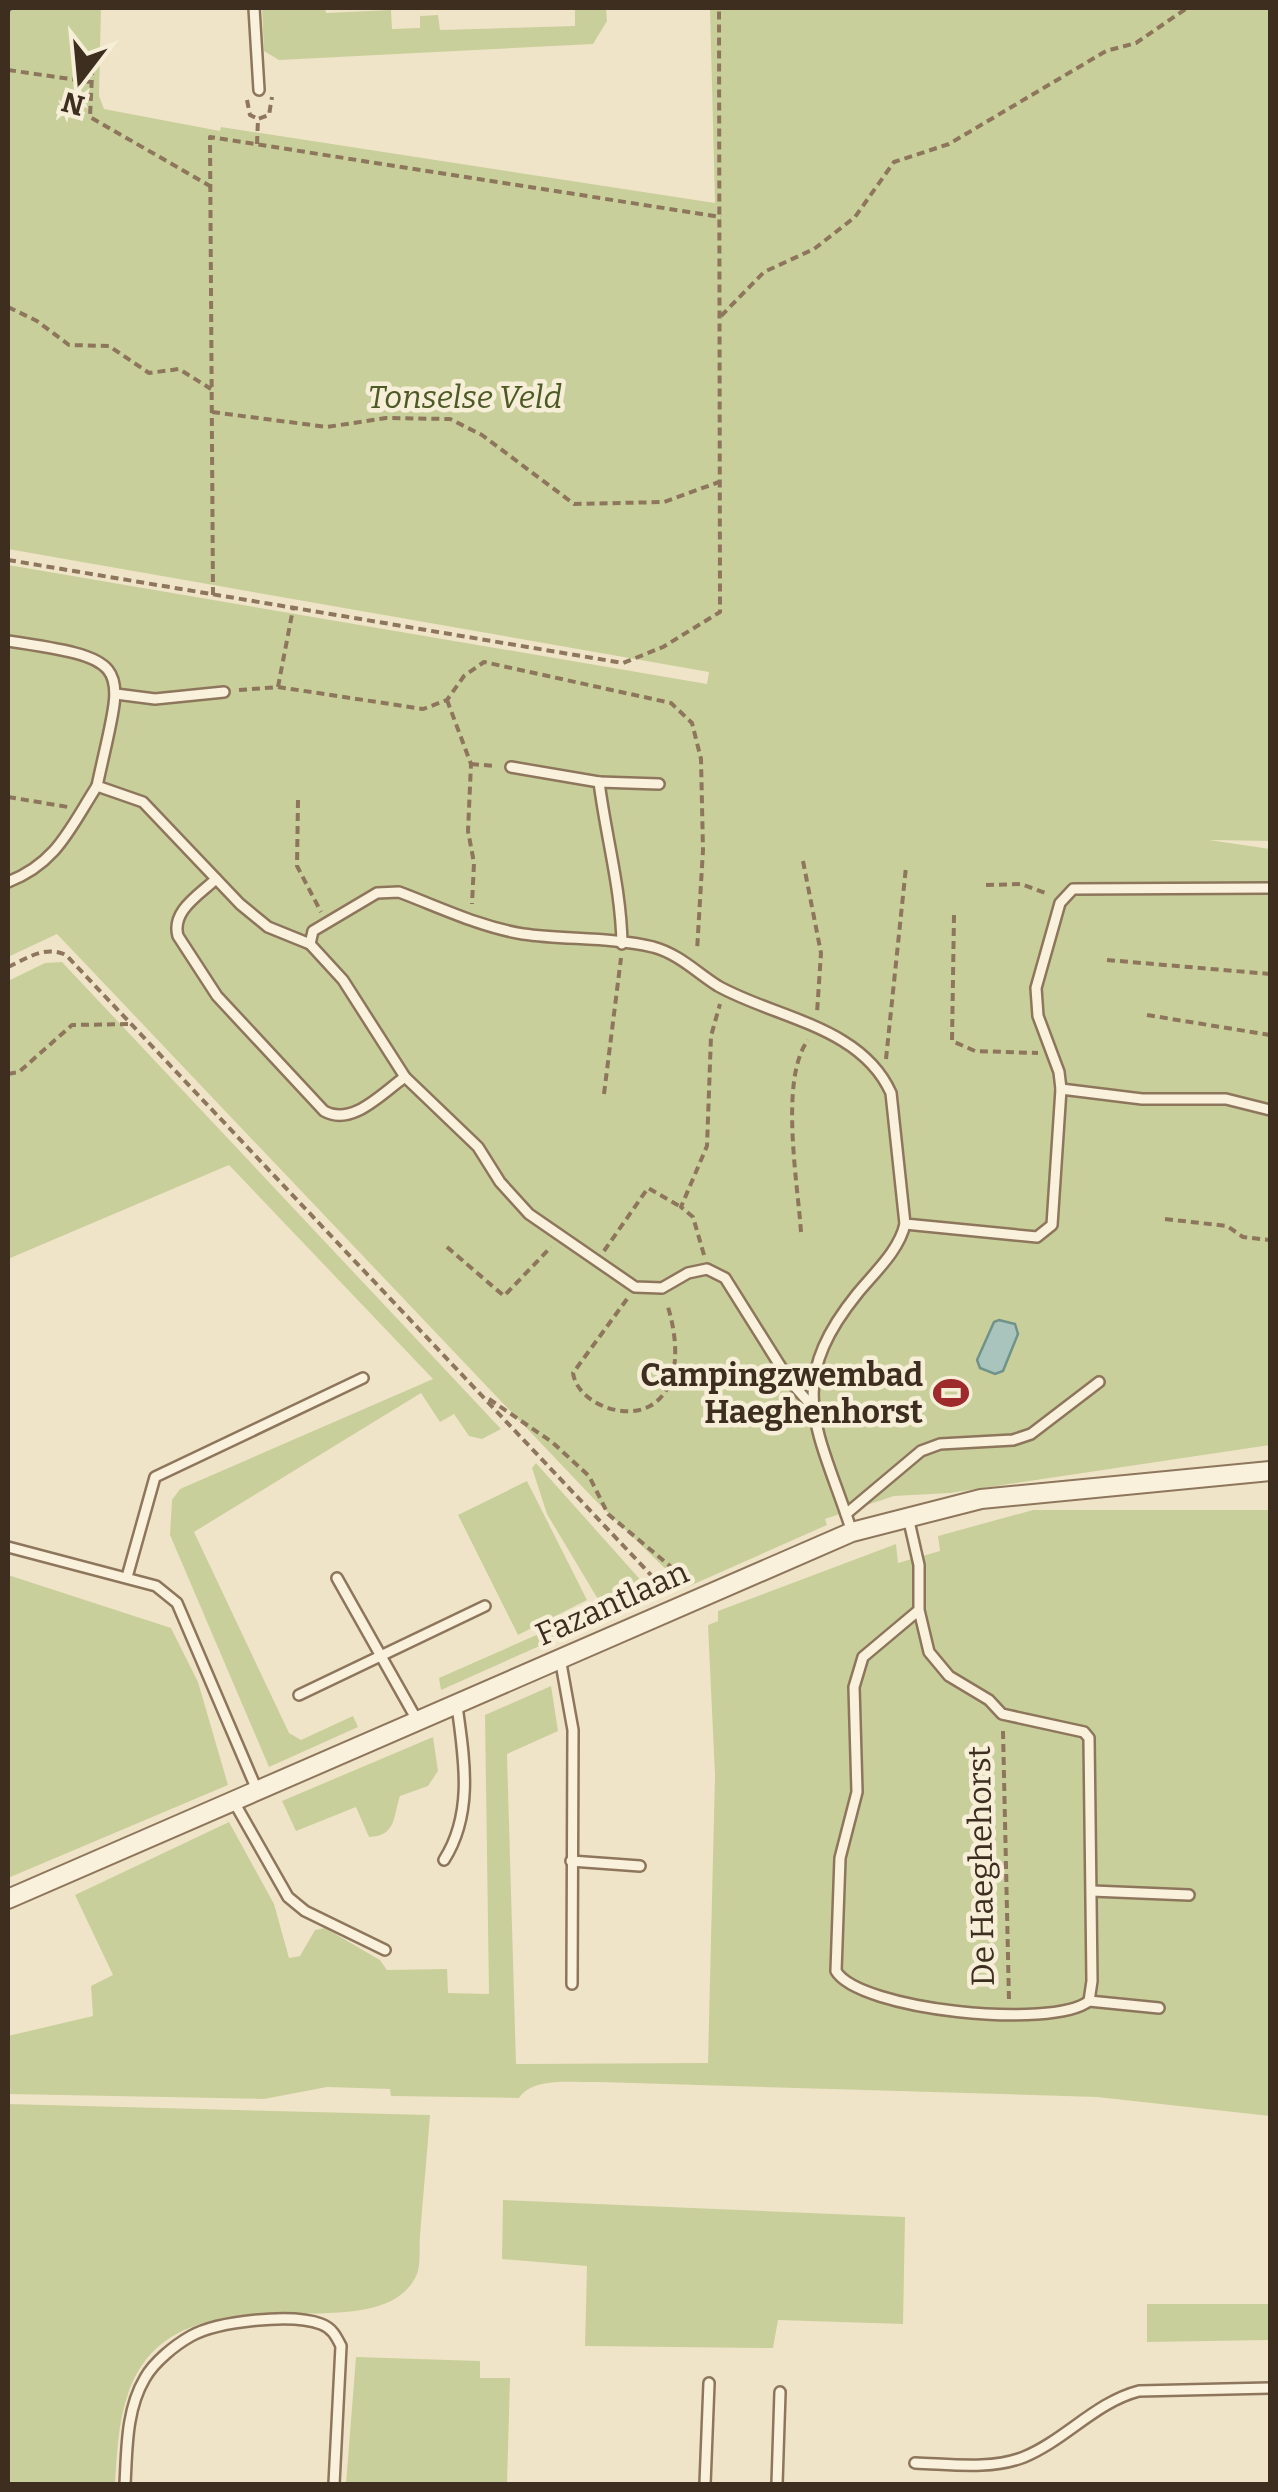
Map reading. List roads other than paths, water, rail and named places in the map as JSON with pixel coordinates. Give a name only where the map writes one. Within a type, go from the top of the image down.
[{"type":"street","name":"Fazantlaan","points":[[8,1899],[704,1596],[849,1523],[1008,1495],[1270,1471]]},
{"type":"lane","points":[[254,8],[258,90]]},
{"type":"lane","points":[[8,641],[80,652],[102,662],[114,676],[116,694],[96,786],[64,844],[45,863],[8,882]]},
{"type":"lane","points":[[116,694],[156,699],[224,692]]},
{"type":"lane","points":[[511,767],[599,782],[659,784]]},
{"type":"lane","points":[[599,782],[606,838],[621,894],[622,944]]},
{"type":"lane","points":[[96,786],[143,802],[268,928],[310,944],[343,980],[405,1077],[478,1147],[500,1182],[529,1214],[635,1287],[662,1288],[706,1269],[724,1278],[788,1380],[811,1406],[849,1523],[921,1451],[940,1444],[1013,1440],[1032,1434],[1099,1382]]},
{"type":"lane","points":[[216,879],[179,914],[175,925],[178,936],[218,996],[324,1111],[336,1118],[350,1115],[405,1077]]},
{"type":"lane","points":[[905,1224],[1037,1237],[1047,1232],[1056,1182],[1061,1089],[1038,1016],[1036,988],[1060,903],[1073,889],[1270,888]]},
{"type":"lane","points":[[310,944],[313,931],[325,920],[377,894],[398,892],[522,934],[622,944],[675,955],[736,994],[852,1048],[884,1079],[890,1093],[905,1224],[896,1247],[820,1346],[811,1406]]},
{"type":"lane","points":[[1061,1089],[1142,1099],[1226,1098],[1270,1110]]},
{"type":"lane","points":[[128,1577],[155,1477],[363,1378]]},
{"type":"lane","name":"De Haeghehorst","points":[[908,1514],[919,1565],[919,1610],[929,1652],[937,1664],[1002,1714],[1084,1732],[1089,1738],[1089,2001]]},
{"type":"lane","points":[[8,1546],[156,1586],[177,1604],[256,1790]]},
{"type":"lane","points":[[336,1578],[417,1720]]},
{"type":"lane","points":[[299,1695],[485,1606]]},
{"type":"lane","name":"De Haeghehorst","points":[[919,1610],[863,1657],[854,1687],[857,1792],[840,1858],[836,1971],[842,1982],[960,2014],[1010,2016],[1077,2010],[1089,2001],[1159,2008]]},
{"type":"lane","points":[[560,1658],[573,1730],[572,1984]]},
{"type":"lane","points":[[444,1860],[464,1806],[464,1753],[456,1703]]},
{"type":"lane","points":[[233,1800],[288,1897],[306,1911],[385,1950]]},
{"type":"lane","points":[[571,1861],[640,1866]]},
{"type":"lane","points":[[1092,1891],[1189,1895]]},
{"type":"lane","points":[[125,2484],[136,2398],[161,2359],[191,2336],[218,2326],[303,2320],[322,2324],[334,2332],[342,2346],[334,2484]]},
{"type":"lane","points":[[704,2484],[709,2383]]},
{"type":"lane","points":[[915,2463],[1013,2461],[1055,2440],[1122,2396],[1140,2392],[1270,2388]]},
{"type":"lane","points":[[777,2484],[780,2392]]},
{"type":"water","points":[[994,1322],[1015,1324],[1018,1334],[1003,1371],[995,1374],[980,1368],[977,1360]]},
{"type":"place","name":"Campingzwembad Haeghenhorst","points":[[951,1393]]},
{"type":"park label","name":"Tonselse Veld","points":[[465,397]]}]
